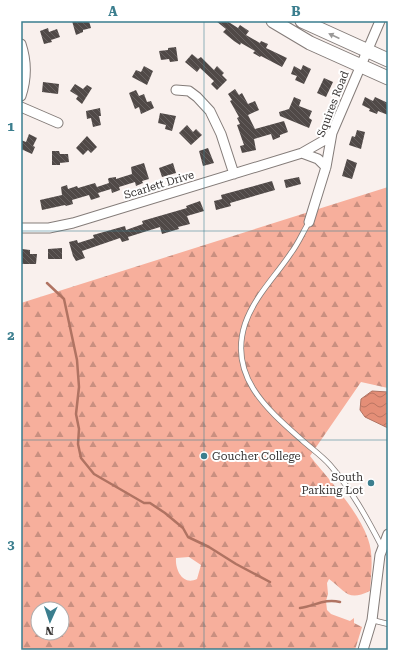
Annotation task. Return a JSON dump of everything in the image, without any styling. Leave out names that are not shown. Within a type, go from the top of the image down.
[{"type":"main road","points":[[273,21],[310,43],[388,78]]},
{"type":"main road","points":[[302,21],[388,60]]},
{"type":"street","name":"Squires Road","points":[[309,222],[326,167],[332,133],[380,21]]},
{"type":"street","points":[[21,44],[26,62],[24,87],[21,96]]},
{"type":"street","points":[[176,90],[189,91],[210,111],[221,134],[234,174]]},
{"type":"street","points":[[21,107],[58,123]]},
{"type":"street","name":"Scarlett Drive","points":[[21,228],[49,228],[73,223],[234,174],[302,153],[323,141],[332,133]]},
{"type":"street","points":[[302,153],[318,159],[326,167]]},
{"type":"street","points":[[364,650],[372,620],[382,547],[388,534]]},
{"type":"lane","points":[[309,222],[292,253],[267,285],[251,311],[243,333],[241,344],[242,362],[248,382],[254,392],[274,415],[328,463],[343,480],[382,547]]},
{"type":"lane","points":[[372,620],[388,624]]},
{"type":"green space","name":"Goucher College","points":[[388,187],[388,388],[361,382],[310,456],[350,506],[363,528],[370,545],[372,565],[370,591],[362,594],[351,595],[347,594],[329,579],[327,583],[327,610],[331,614],[350,621],[354,618],[354,623],[362,627],[355,650],[21,650],[21,303]],"holes":[[[189,557],[201,565],[197,579],[192,581],[184,579],[177,567],[176,558]]]},
{"type":"water","points":[[372,391],[388,392],[388,428],[365,417],[360,410],[361,399]]},
{"type":"building","points":[[72,21],[89,21],[91,28],[83,30],[83,32],[76,35]]},
{"type":"building","points":[[216,21],[227,21],[238,28],[240,25],[249,31],[246,35],[260,43],[261,41],[268,44],[266,48],[287,58],[282,67],[261,56],[260,57],[253,53],[255,51],[241,43],[240,45],[234,41],[223,32],[226,29]]},
{"type":"building","points":[[48,28],[49,32],[57,29],[60,37],[51,40],[52,42],[44,44],[40,31]]},
{"type":"building","points":[[176,47],[178,61],[170,62],[169,59],[161,60],[159,51]]},
{"type":"building","points":[[192,54],[198,59],[201,57],[214,70],[217,66],[224,73],[222,75],[227,80],[217,90],[211,84],[214,81],[200,68],[197,72],[185,62]]},
{"type":"building","points":[[303,65],[311,69],[304,84],[295,80],[297,76],[291,74],[294,66],[301,70]]},
{"type":"building","points":[[144,66],[153,71],[147,85],[132,77],[136,70],[141,72]]},
{"type":"building","points":[[324,78],[333,82],[326,97],[317,93]]},
{"type":"building","points":[[43,82],[59,84],[58,94],[42,92]]},
{"type":"building","points":[[75,84],[83,89],[87,85],[92,88],[82,104],[76,99],[78,96],[70,91]]},
{"type":"building","points":[[235,89],[239,95],[242,93],[248,104],[255,101],[259,110],[248,115],[255,129],[284,121],[288,132],[273,140],[271,134],[254,139],[256,150],[242,153],[240,146],[244,145],[237,125],[240,124],[237,118],[239,117],[230,101],[232,100],[228,94]]},
{"type":"building","points":[[136,90],[139,96],[144,94],[147,102],[151,101],[154,108],[141,114],[139,107],[135,109],[129,93]]},
{"type":"building","points":[[294,97],[301,100],[299,106],[312,111],[309,118],[312,120],[309,128],[280,116],[279,112],[289,109]]},
{"type":"building","points":[[365,97],[373,101],[375,97],[388,103],[388,115],[378,111],[377,114],[369,111],[370,109],[362,105]]},
{"type":"building","points":[[100,108],[101,116],[99,116],[101,125],[93,127],[91,118],[87,119],[86,111]]},
{"type":"building","points":[[160,113],[176,116],[172,131],[165,129],[166,125],[158,123]]},
{"type":"building","points":[[187,125],[193,132],[196,129],[202,135],[191,145],[179,133]]},
{"type":"building","points":[[357,130],[365,132],[361,149],[349,145],[352,136],[355,137]]},
{"type":"building","points":[[29,134],[37,138],[33,146],[35,147],[32,154],[21,149],[21,140],[26,142]]},
{"type":"building","points":[[87,136],[97,147],[91,153],[88,150],[83,155],[76,148]]},
{"type":"building","points":[[208,148],[214,163],[203,166],[199,151]]},
{"type":"building","points":[[52,151],[59,151],[60,154],[68,154],[69,162],[60,163],[60,165],[52,165]]},
{"type":"building","points":[[347,159],[357,163],[352,179],[342,176]]},
{"type":"building","points":[[144,163],[149,179],[142,181],[143,183],[136,186],[135,182],[119,187],[120,190],[112,193],[111,189],[98,193],[100,197],[91,200],[89,195],[72,200],[73,204],[42,210],[40,200],[62,195],[61,187],[67,185],[68,189],[77,186],[78,188],[95,183],[97,187],[109,183],[109,178],[116,177],[116,179],[132,174],[131,167]]},
{"type":"building","points":[[173,163],[176,173],[162,177],[159,168]]},
{"type":"building","points":[[299,177],[301,184],[286,188],[284,180]]},
{"type":"building","points":[[272,181],[275,190],[230,203],[231,206],[216,210],[214,201],[222,199],[221,195]]},
{"type":"building","points":[[200,201],[204,211],[187,216],[190,224],[178,227],[179,229],[162,234],[160,227],[128,237],[129,240],[122,242],[120,238],[82,251],[85,258],[76,261],[73,256],[69,242],[77,240],[78,243],[94,238],[93,235],[125,226],[126,230],[143,224],[142,221],[187,208],[186,206]]},
{"type":"building","points":[[62,248],[62,259],[48,259],[48,249]]},
{"type":"building","points":[[22,249],[30,250],[30,254],[37,254],[36,264],[21,264]]},
{"type":"waterway","points":[[47,283],[64,299],[77,360],[79,387],[76,414],[79,429],[78,444],[81,458],[94,474],[144,503],[150,503],[165,513],[183,528],[188,537],[209,547],[236,564],[270,582]]},
{"type":"waterway","points":[[300,608],[330,601],[340,602]]},
{"type":"place","name":"Goucher College","points":[[204,456]]},
{"type":"place","name":"South Parking Lot","points":[[371,483]]}]
